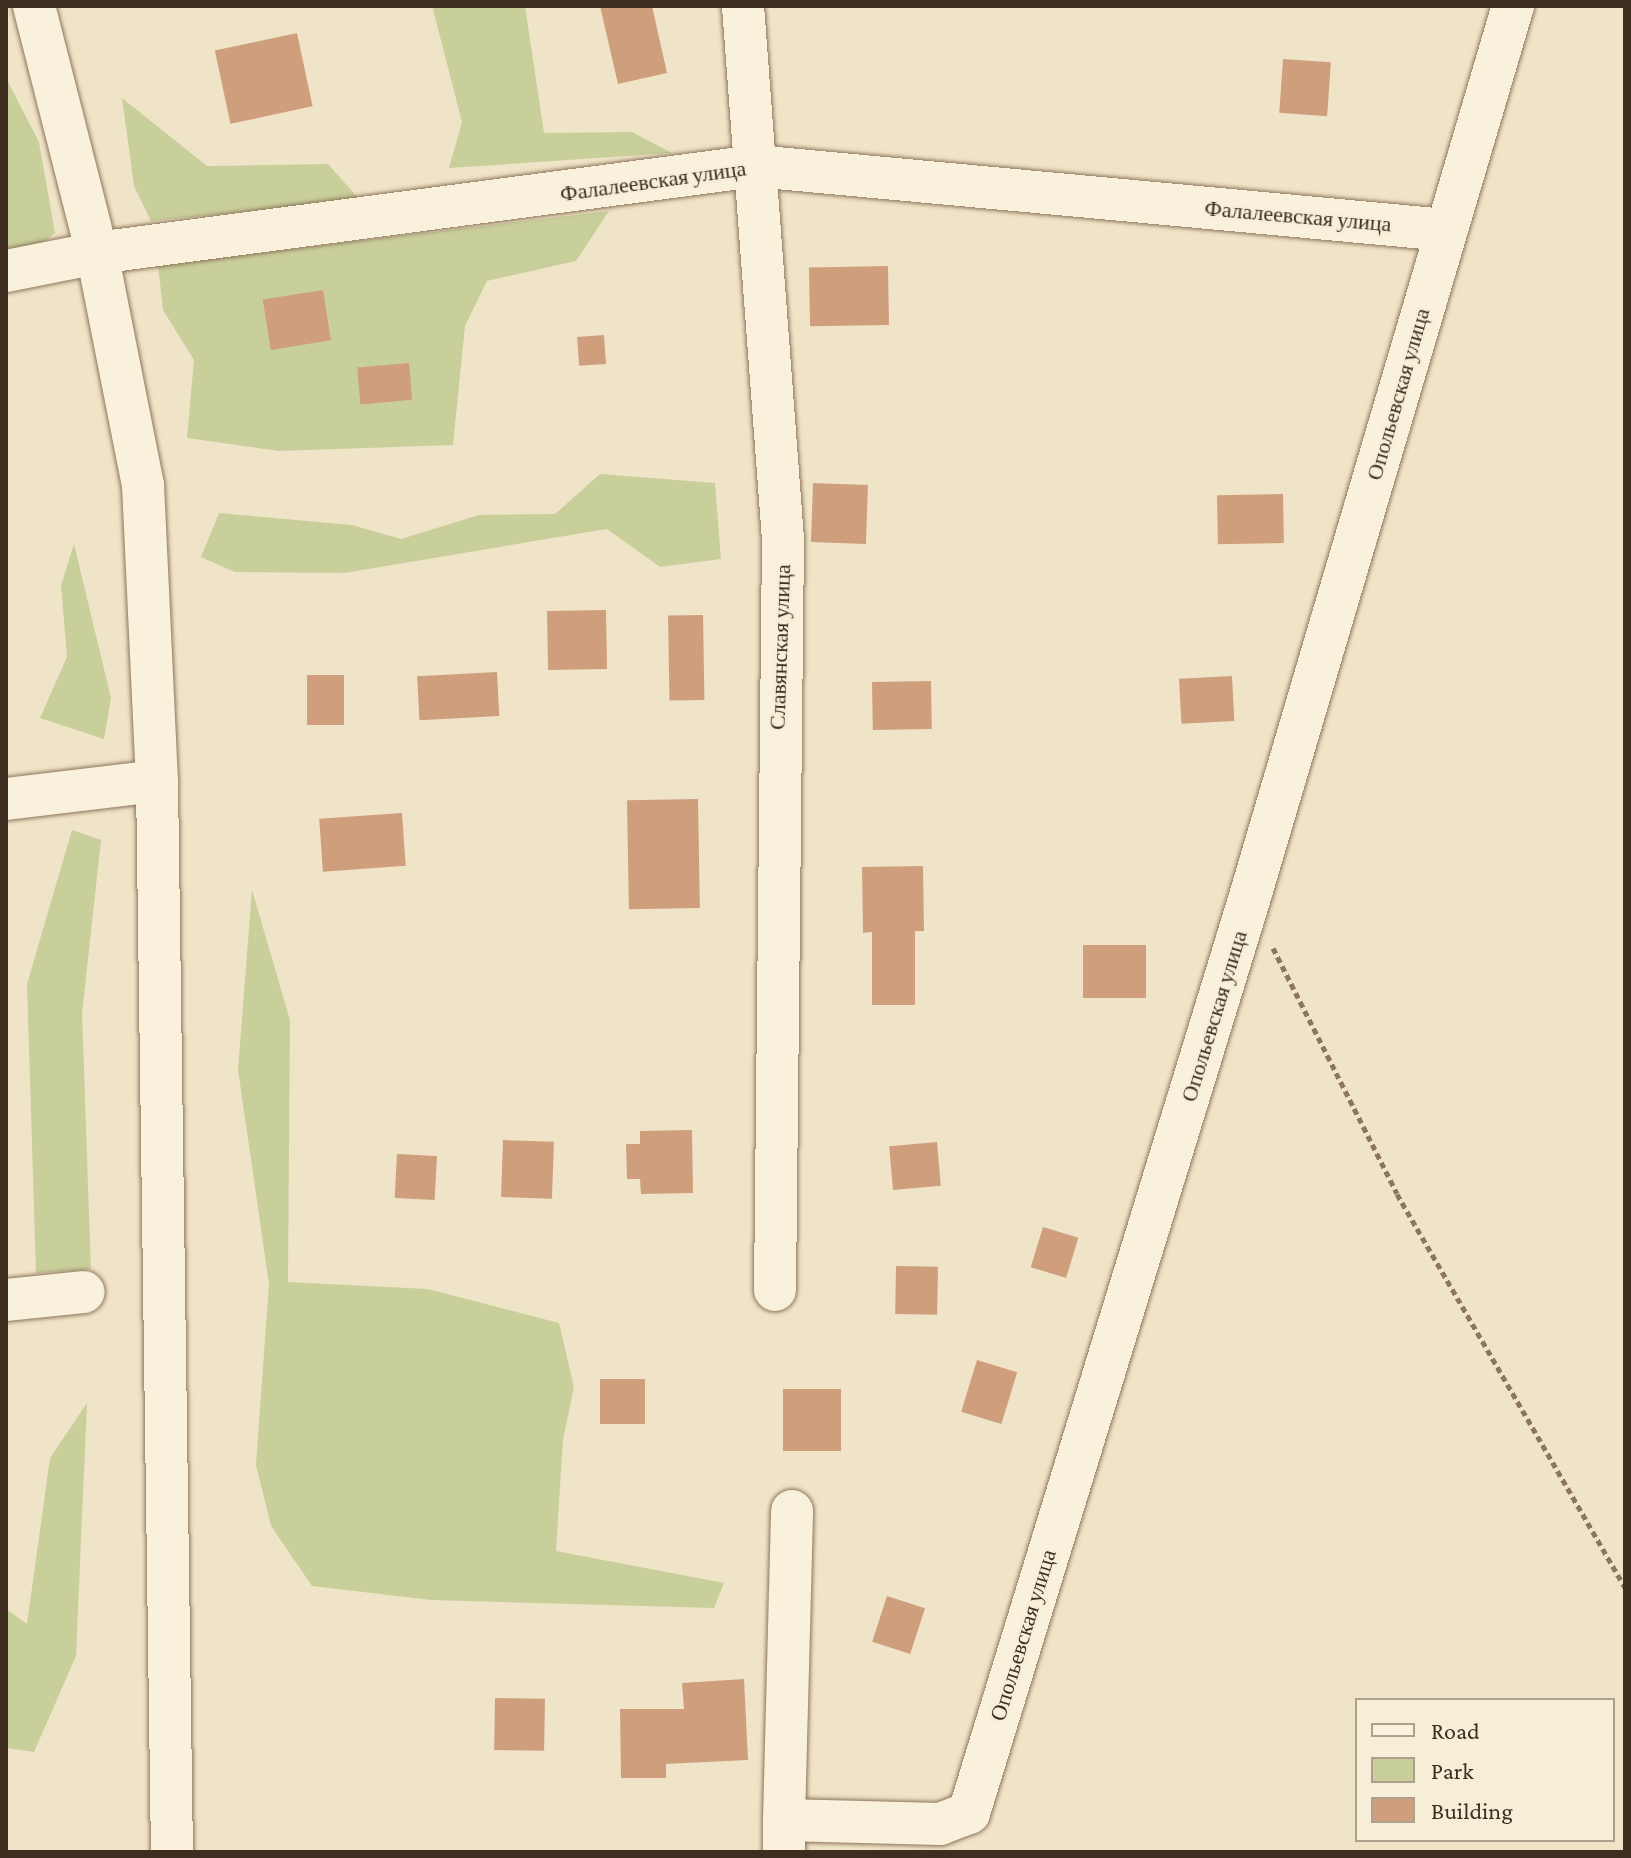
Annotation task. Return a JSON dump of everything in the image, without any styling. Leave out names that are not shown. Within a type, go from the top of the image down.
[{"type":"street","points":[[34,6],[97,253],[143,485],[157,781],[172,1852]]},
{"type":"street","name":"Славянская улица","points":[[743,6],[783,539],[775,1290]]},
{"type":"street","name":"Опольевская улица","points":[[784,1836],[940,1824],[969,1813],[1249,900],[1513,6]]},
{"type":"street","name":"Фалалеевская улица","points":[[6,271],[97,253],[755,166],[1446,230]]},
{"type":"street","points":[[6,799],[157,781]]},
{"type":"street","points":[[6,1300],[84,1292]]},
{"type":"street","points":[[784,1836],[792,1511]]},
{"type":"path","points":[[1249,900],[1397,1194],[1625,1588]]},
{"type":"green space","points":[[432,6],[525,6],[544,133],[632,132],[672,153],[449,168],[462,122]]},
{"type":"green space","points":[[6,78],[39,142],[55,233],[41,244],[6,250]]},
{"type":"green space","points":[[122,98],[207,166],[328,164],[360,200],[151,221],[134,186]]},
{"type":"green space","points":[[609,211],[576,261],[487,281],[465,326],[453,445],[279,451],[187,438],[194,360],[163,310],[158,265]]},
{"type":"green space","points":[[600,474],[715,483],[721,559],[660,567],[607,529],[344,573],[235,572],[201,557],[219,513],[352,525],[401,539],[479,515],[555,514]]},
{"type":"green space","points":[[74,544],[111,698],[104,739],[40,718],[67,657],[61,585]]},
{"type":"green space","points":[[72,830],[101,840],[82,1014],[91,1269],[36,1273],[27,984]]},
{"type":"green space","points":[[252,890],[290,1020],[288,1282],[428,1289],[559,1323],[574,1387],[563,1440],[556,1551],[724,1583],[714,1608],[431,1600],[312,1586],[271,1526],[256,1465],[269,1284],[238,1070]]},
{"type":"green space","points":[[87,1403],[76,1656],[34,1752],[6,1748],[6,1609],[27,1624],[50,1458]]},
{"type":"building","points":[[600,6],[652,6],[667,73],[618,84]]},
{"type":"building","points":[[297,33],[313,106],[230,124],[215,50]]},
{"type":"building","points":[[1283,59],[1331,62],[1327,116],[1279,113]]},
{"type":"building","points":[[888,266],[889,325],[810,326],[809,267]]},
{"type":"building","points":[[323,290],[331,340],[271,350],[263,300]]},
{"type":"building","points":[[604,335],[606,364],[579,366],[577,337]]},
{"type":"building","points":[[409,363],[412,400],[360,404],[357,368]]},
{"type":"building","points":[[813,483],[868,485],[866,544],[811,542]]},
{"type":"building","points":[[1283,494],[1284,543],[1218,544],[1217,495]]},
{"type":"building","points":[[606,610],[607,669],[548,670],[547,611]]},
{"type":"building","points":[[703,615],[704,700],[669,701],[668,616]]},
{"type":"building","points":[[497,672],[499,716],[419,720],[417,676]]},
{"type":"building","points":[[307,675],[344,675],[344,725],[307,725]]},
{"type":"building","points":[[1232,676],[1234,721],[1181,724],[1179,679]]},
{"type":"building","points":[[931,681],[932,729],[873,730],[872,682]]},
{"type":"building","points":[[698,799],[700,908],[629,909],[627,800]]},
{"type":"building","points":[[402,813],[406,866],[323,872],[319,819]]},
{"type":"building","points":[[923,866],[924,931],[915,931],[915,1005],[872,1005],[872,932],[863,933],[862,867]]},
{"type":"building","points":[[1083,945],[1146,945],[1146,998],[1083,998]]},
{"type":"building","points":[[692,1130],[693,1193],[641,1194],[640,1179],[627,1179],[626,1144],[640,1144],[640,1131]]},
{"type":"building","points":[[503,1140],[554,1142],[552,1199],[501,1197]]},
{"type":"building","points":[[937,1142],[941,1186],[893,1190],[889,1146]]},
{"type":"building","points":[[397,1154],[437,1156],[435,1200],[395,1198]]},
{"type":"building","points":[[1043,1227],[1078,1238],[1066,1278],[1031,1267]]},
{"type":"building","points":[[896,1266],[938,1267],[937,1315],[895,1314]]},
{"type":"building","points":[[977,1360],[1017,1372],[1001,1424],[961,1412]]},
{"type":"building","points":[[600,1379],[645,1379],[645,1424],[600,1424]]},
{"type":"building","points":[[783,1389],[841,1389],[841,1451],[783,1451]]},
{"type":"building","points":[[887,1596],[925,1608],[910,1654],[872,1642]]},
{"type":"building","points":[[744,1679],[748,1760],[666,1764],[666,1778],[621,1778],[620,1709],[684,1709],[682,1683]]},
{"type":"building","points":[[495,1698],[545,1699],[544,1751],[494,1750]]}]
